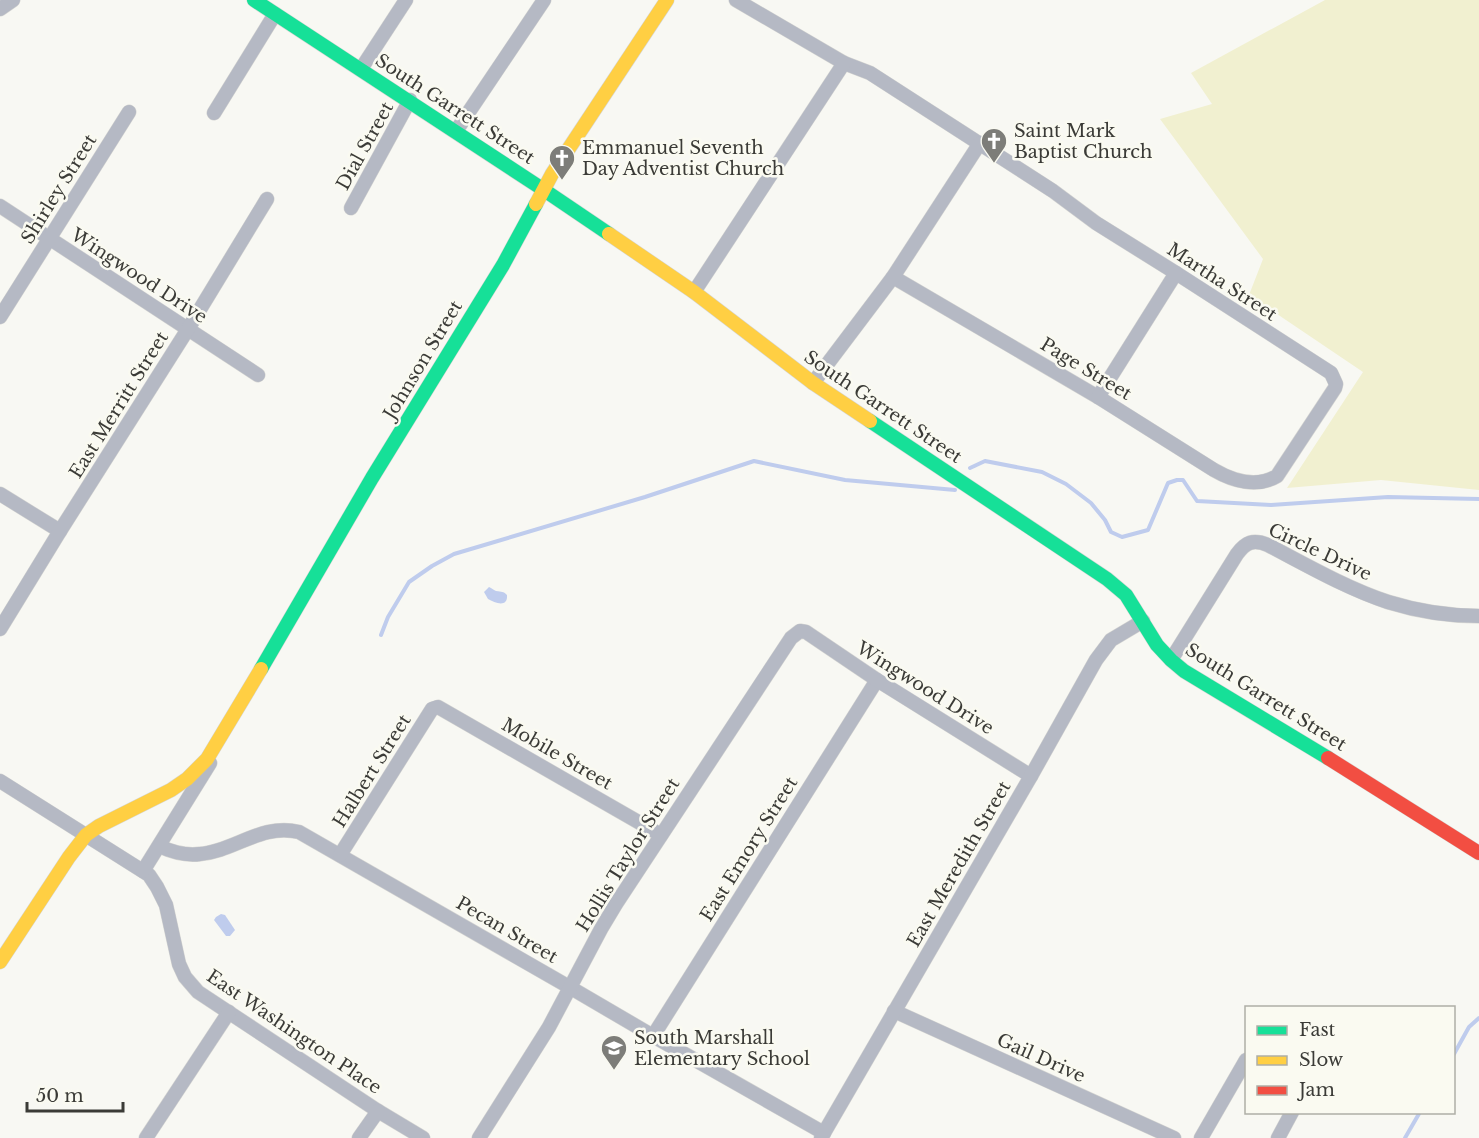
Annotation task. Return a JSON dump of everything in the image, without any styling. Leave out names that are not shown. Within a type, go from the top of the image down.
[{"type":"street","points":[[0,9],[13,0]]},
{"type":"street","name":"South Garrett Street","points":[[254,0],[410,100],[694,292],[813,383],[1117,587],[1133,604],[1156,645],[1184,671],[1479,853]]},
{"type":"street","points":[[361,69],[406,0]]},
{"type":"street","points":[[456,131],[544,0]]},
{"type":"street","name":"Johnson Street","points":[[0,962],[86,835],[180,784],[202,765],[217,744],[358,501],[503,265],[552,174],[667,0]]},
{"type":"street","name":"Martha Street","points":[[736,0],[844,63],[870,73],[1053,191],[1096,223],[1331,374],[1336,384],[1335,388],[1282,471],[1269,481],[1262,483]]},
{"type":"street","points":[[214,113],[275,14]]},
{"type":"street","points":[[694,292],[844,63]]},
{"type":"street","name":"Dial Street","points":[[351,208],[410,100]]},
{"type":"street","name":"Shirley Street","points":[[0,317],[129,112]]},
{"type":"street","points":[[813,383],[893,277],[980,143]]},
{"type":"street","name":"East Merritt Street","points":[[0,629],[267,199]]},
{"type":"street","name":"Wingwood Drive","points":[[0,206],[258,375]]},
{"type":"street","points":[[1098,397],[1176,273]]},
{"type":"street","name":"Page Street","points":[[893,277],[1098,397],[1224,476],[1245,482],[1262,483]]},
{"type":"street","points":[[0,494],[60,531]]},
{"type":"street","name":"Circle Drive","points":[[1172,660],[1236,554],[1246,543],[1251,542],[1268,545],[1327,576],[1386,602],[1428,612],[1479,616]]},
{"type":"street","name":"East Meredith Street","points":[[822,1135],[1103,649],[1120,633],[1143,621]]},
{"type":"street","name":"Wingwood Drive","points":[[800,631],[806,632],[877,680],[1031,776]]},
{"type":"street","name":"Hollis Taylor Street","points":[[479,1138],[549,1027],[601,929],[660,835],[791,638],[800,631]]},
{"type":"street","name":"East Emory Street","points":[[653,1036],[877,680]]},
{"type":"street","name":"Mobile Street","points":[[435,707],[660,835]]},
{"type":"street","name":"Halbert Street","points":[[340,855],[435,707]]},
{"type":"street","name":"Johnson Street","points":[[143,871],[204,773],[217,744]]},
{"type":"street","points":[[0,781],[143,871]]},
{"type":"street","name":"Pecan Street","points":[[159,846],[174,852],[193,855],[216,851],[261,834],[282,830],[299,832],[822,1135]]},
{"type":"street","name":"East Washington Place","points":[[143,871],[158,887],[165,905],[179,964],[185,977],[198,992],[378,1111],[423,1138]]},
{"type":"street","name":"Gail Drive","points":[[894,1011],[1174,1138]]},
{"type":"street","points":[[146,1138],[229,1012]]},
{"type":"street","points":[[1201,1138],[1245,1062]]},
{"type":"street","points":[[359,1138],[378,1111]]},
{"type":"street","points":[[1278,1138],[1291,1114]]},
{"type":"green space","points":[[1325,0],[1479,0],[1479,490],[1381,480],[1287,488],[1363,372],[1249,295],[1263,259],[1160,119],[1212,104],[1191,73]]},
{"type":"water","points":[[489,587],[506,594],[505,602],[497,603],[488,599],[484,592]]},
{"type":"water","points":[[221,914],[225,915],[235,930],[230,936],[226,936],[214,920]]},
{"type":"waterway","points":[[381,635],[388,617],[409,582],[454,554],[645,497],[754,461],[845,480],[955,490]]},
{"type":"waterway","points":[[970,468],[985,461],[1042,472],[1066,484],[1091,503],[1105,520],[1111,532],[1122,537],[1148,530],[1168,483],[1177,480],[1183,480],[1197,501],[1271,505],[1388,497],[1479,499]]},
{"type":"waterway","points":[[1455,1052],[1469,1027],[1479,1018]]},
{"type":"waterway","points":[[1405,1138],[1419,1114]]},
{"type":"traffic: fast","points":[[254,0],[609,234]]},
{"type":"traffic: fast","points":[[261,669],[372,478],[503,265],[536,204]]},
{"type":"traffic: fast","points":[[870,421],[1107,579],[1126,595],[1157,645],[1184,671],[1328,758]]},
{"type":"traffic: slow","points":[[536,204],[552,174],[667,0]]},
{"type":"traffic: slow","points":[[609,234],[694,292],[813,383],[870,421]]},
{"type":"traffic: slow","points":[[0,962],[86,835],[99,826],[171,790],[187,779],[207,759],[261,669]]},
{"type":"traffic: jam","points":[[1328,758],[1479,853]]},
{"type":"place","name":"Saint Mark Baptist Church","points":[[994,164]]},
{"type":"place","name":"Emmanuel Seventh Day Adventist Church","points":[[562,181]]},
{"type":"place","name":"South Marshall Elementary School","points":[[614,1071]]}]
